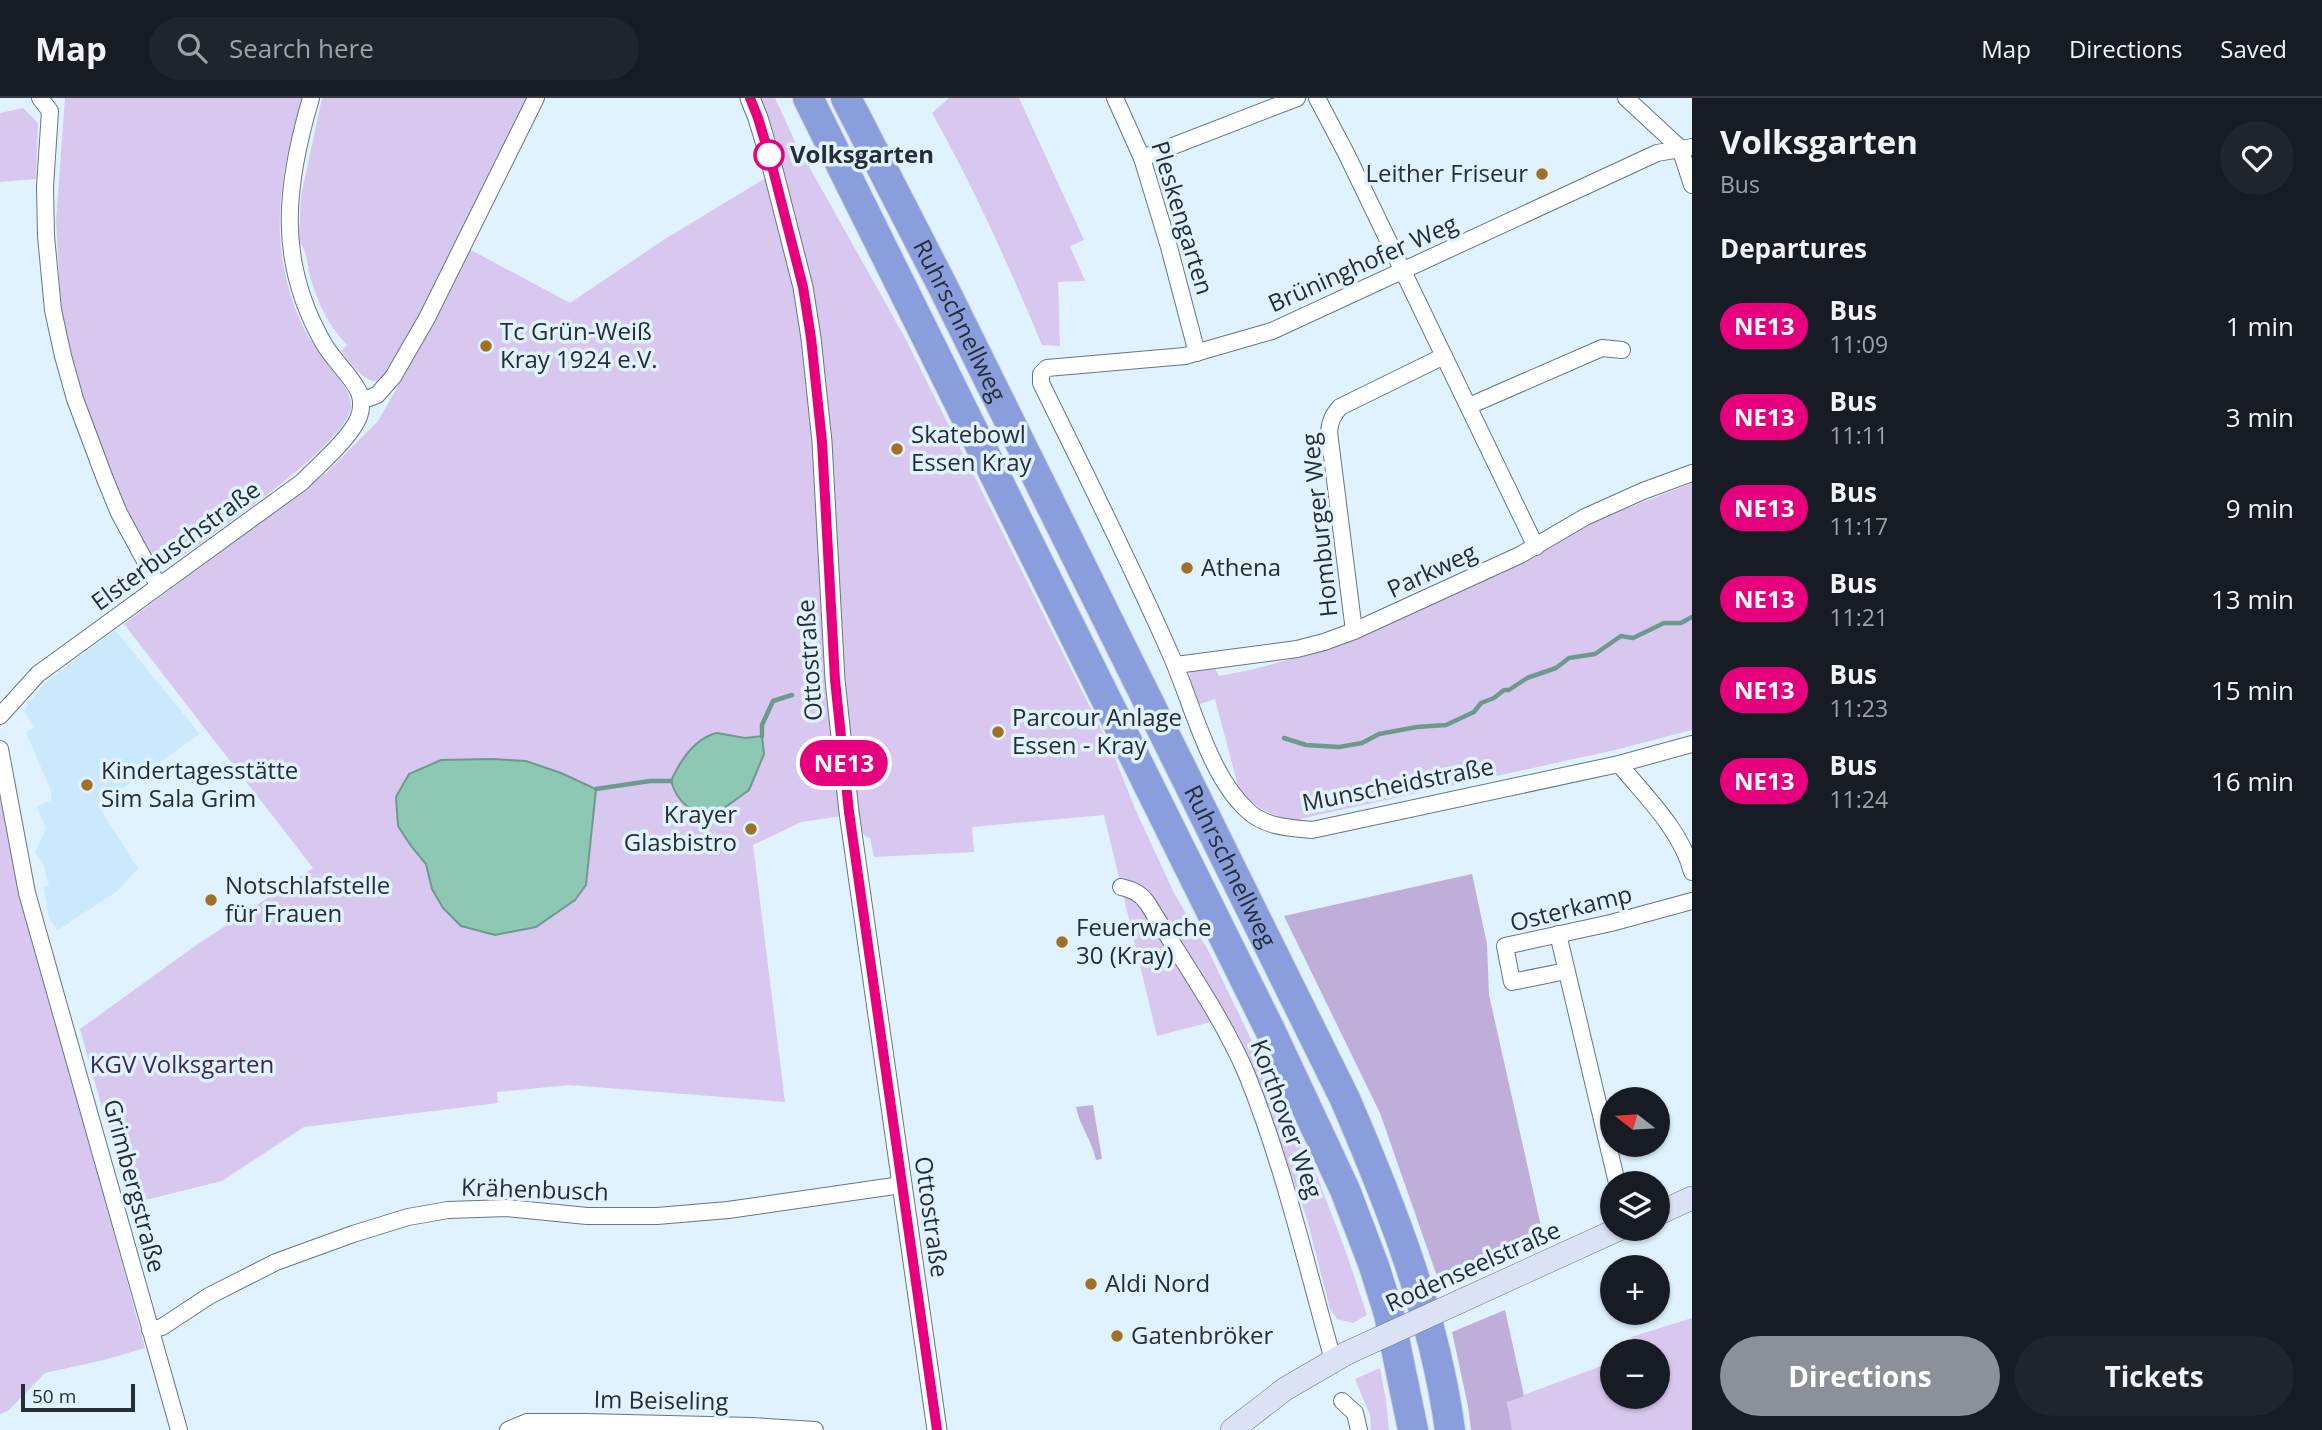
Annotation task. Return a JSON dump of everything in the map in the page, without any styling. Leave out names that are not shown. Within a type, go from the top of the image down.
[{"type":"highway","name":"Ruhrschnellweg","points":[[808,98],[1271,1032],[1345,1189],[1389,1314],[1413,1430]]},
{"type":"highway","name":"Ruhrschnellweg","points":[[846,98],[949,299],[1345,1099],[1408,1252],[1426,1313],[1450,1430]]},
{"type":"main road","points":[[1670,1208],[1692,1199]]},
{"type":"main road","name":"Rodenseelstraße","points":[[1340,1356],[1600,1238]]},
{"type":"main road","points":[[1232,1430],[1284,1389],[1340,1356]]},
{"type":"street","points":[[40,98],[50,111],[46,236],[53,310],[63,356],[75,399],[119,513],[158,585]]},
{"type":"street","points":[[311,98],[299,143],[289,203],[290,244],[300,290],[310,318],[325,345],[356,385],[361,401],[377,395],[393,377],[427,318],[536,98]]},
{"type":"street","name":"Ottostraße","points":[[750,98],[770,158],[803,287],[811,338],[822,442],[829,586],[849,812],[937,1430]]},
{"type":"street","name":"Pleskengarten","points":[[1115,98],[1142,159],[1197,353]]},
{"type":"street","points":[[1142,159],[1297,98]]},
{"type":"street","points":[[1317,98],[1536,547]]},
{"type":"street","points":[[1626,98],[1686,148],[1692,185]]},
{"type":"street","name":"Brüninghofer Weg","points":[[1041,374],[1046,368],[1197,353],[1272,331],[1657,153],[1686,148]]},
{"type":"street","points":[[1469,405],[1602,348],[1622,350]]},
{"type":"street","name":"Homburger Weg","points":[[1354,631],[1330,445],[1330,423],[1340,407],[1444,356]]},
{"type":"street","name":"Munscheidstraße","points":[[1041,374],[1041,383],[1131,565],[1176,665],[1218,774],[1247,811],[1264,821],[1286,828],[1312,830],[1619,764],[1692,744]]},
{"type":"street","name":"Elsterbuschstraße","points":[[0,716],[38,674],[302,482],[358,421],[361,401]]},
{"type":"street","name":"Parkweg","points":[[1176,665],[1297,649],[1354,631],[1536,547],[1585,517],[1692,473]]},
{"type":"street","name":"Grimbergstraße","points":[[0,749],[27,893],[179,1430]]},
{"type":"street","points":[[1619,764],[1673,830],[1689,859],[1692,872]]},
{"type":"street","name":"Korthover Weg","points":[[1121,887],[1133,890],[1149,904],[1246,1073],[1280,1168],[1340,1356]]},
{"type":"street","name":"Osterkamp","points":[[1566,971],[1512,982],[1505,946],[1692,901]]},
{"type":"street","points":[[1558,934],[1614,1171]]},
{"type":"street","name":"Krähenbusch","points":[[150,1330],[162,1327],[209,1296],[276,1262],[408,1217],[448,1210],[507,1208],[587,1216],[657,1216],[728,1210],[901,1185]]},
{"type":"street","points":[[1342,1401],[1355,1413],[1359,1430]]},
{"type":"street","name":"Im Beiseling","points":[[508,1430],[539,1422],[751,1426],[815,1430]]},
{"type":"shaded area","name":"Kindertagesstätte Sim Sala Grim","points":[[115,630],[200,734],[98,805],[138,869],[116,892],[58,930],[49,919],[44,887],[49,886],[43,863],[35,852],[46,829],[37,807],[51,800],[51,791],[26,732],[35,727],[24,711],[46,682]]},
{"type":"shaded area","points":[[717,733],[745,738],[762,736],[764,754],[749,790],[713,816],[686,806],[671,781],[689,751],[702,740]]},
{"type":"shaded area","points":[[441,760],[526,761],[596,789],[586,885],[575,900],[536,927],[495,935],[461,926],[443,908],[432,889],[426,864],[398,826],[396,797],[409,774]]},
{"type":"shaded area","points":[[1472,874],[1487,944],[1489,995],[1543,1235],[1439,1282],[1380,1113],[1284,916]]},
{"type":"shaded area","points":[[1093,1105],[1102,1159],[1096,1160],[1076,1107]]},
{"type":"shaded area","points":[[1505,1310],[1524,1396],[1507,1402],[1512,1430],[1471,1430],[1452,1332]]},
{"type":"green space","points":[[65,98],[302,98],[282,187],[280,215],[285,272],[305,331],[340,379],[351,407],[333,437],[315,455],[253,505],[194,548],[172,560],[160,560],[144,548],[90,426],[70,354],[61,310],[56,221]]},
{"type":"green space","points":[[322,98],[531,98],[422,318],[381,381],[363,376],[341,351],[347,345],[324,312],[309,273],[305,252],[299,242],[301,196]]},
{"type":"green space","name":"Volksgarten","points":[[758,98],[775,98],[797,146],[795,148],[798,147],[904,336],[1113,753],[1174,893],[1208,950],[1317,1176],[1367,1315],[1353,1323],[1337,1319],[1330,1309],[1307,1219],[1239,1036],[1226,1018],[1157,1036],[1104,815],[972,827],[974,852],[874,857],[870,838],[866,837],[848,815],[801,822],[753,845],[785,1102],[569,1085],[497,1092],[498,1103],[304,1127],[222,1181],[129,1204],[80,1029],[195,946],[313,868],[124,624],[327,472],[378,421],[469,249],[570,303],[665,239],[764,179],[782,153]]},
{"type":"green space","points":[[949,98],[1019,98],[1084,240],[1070,246],[1085,281],[1058,282],[1060,346],[1042,345],[990,227],[932,113]]},
{"type":"green space","points":[[23,108],[38,123],[36,179],[0,182],[0,113]]},
{"type":"green space","points":[[1692,483],[1692,730],[1615,750],[1290,821],[1263,810],[1240,794],[1215,699],[1197,705],[1189,683],[1192,670],[1213,665],[1219,676],[1330,648],[1589,523]]},
{"type":"green space","points":[[0,798],[13,861],[145,1348],[45,1373],[8,1411],[0,1414]]},
{"type":"green space","points":[[1692,1318],[1692,1430],[1510,1430],[1507,1401],[1600,1366],[1600,1409],[1670,1409],[1670,1339],[1631,1337]]},
{"type":"green space","points":[[1380,1368],[1389,1430],[1371,1430],[1370,1415],[1355,1379]]},
{"type":"waterway","points":[[1284,738],[1306,745],[1339,747],[1362,743],[1379,734],[1446,725],[1474,712],[1481,703],[1504,690],[1556,668],[1569,658],[1595,654],[1621,636],[1633,638],[1664,623],[1681,623],[1692,617]]},
{"type":"waterway","points":[[762,736],[762,725],[773,701],[792,695]]},
{"type":"waterway","points":[[596,789],[650,781],[671,781]]},
{"type":"bus line","name":"NE13","points":[[750,98],[770,158],[803,287],[811,338],[822,442],[835,680],[849,812],[937,1430]]},
{"type":"place","name":"Volksgarten","points":[[769,155]]},
{"type":"place","name":"Leither Friseur","points":[[1542,174]]},
{"type":"place","name":"Tc Grün-Weiß Kray 1924 e.V.","points":[[486,346]]},
{"type":"place","name":"Skatebowl Essen Kray","points":[[897,449]]},
{"type":"place","name":"Athena","points":[[1187,568]]},
{"type":"place","name":"Parcour Anlage Essen - Kray","points":[[998,732]]},
{"type":"place","name":"Kindertagesstätte Sim Sala Grim","points":[[87,785]]},
{"type":"place","name":"Krayer Glasbistro","points":[[751,829]]},
{"type":"place","name":"Notschlafstelle für Frauen","points":[[211,900]]},
{"type":"place","name":"Feuerwache 30 (Kray)","points":[[1062,942]]},
{"type":"place","name":"Aldi Nord","points":[[1091,1284]]},
{"type":"place","name":"Gatenbröker","points":[[1117,1336]]},
{"type":"park label","name":"KGV Volksgarten","points":[[182,1065]]}]
